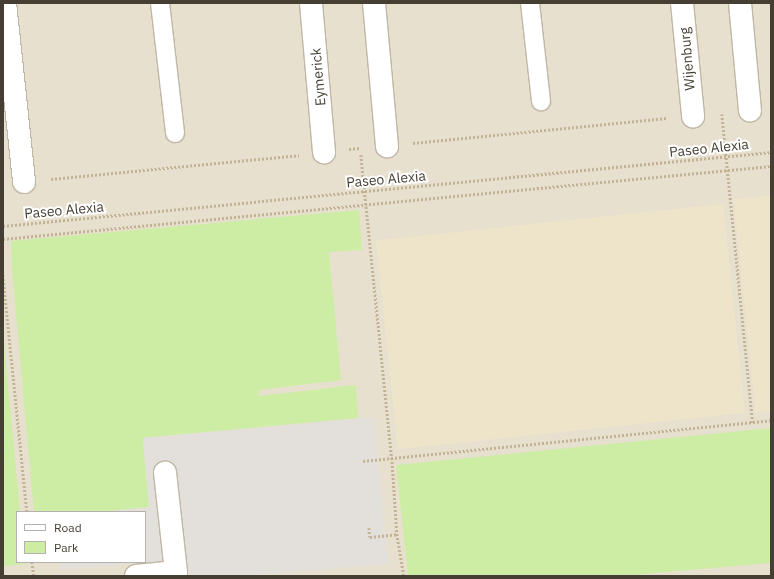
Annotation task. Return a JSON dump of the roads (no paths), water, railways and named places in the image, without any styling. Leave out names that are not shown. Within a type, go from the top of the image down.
[{"type":"street","points":[[5,3],[24,182]]},
{"type":"street","name":"Eymerick","points":[[311,3],[324,152]]},
{"type":"street","points":[[374,3],[387,146]]},
{"type":"street","name":"Wijenburg","points":[[682,3],[693,116]]},
{"type":"street","points":[[740,3],[750,111]]},
{"type":"street","points":[[136,576],[176,572],[165,473]]},
{"type":"lane","points":[[160,3],[175,133]]},
{"type":"lane","points":[[530,3],[541,101]]}]
